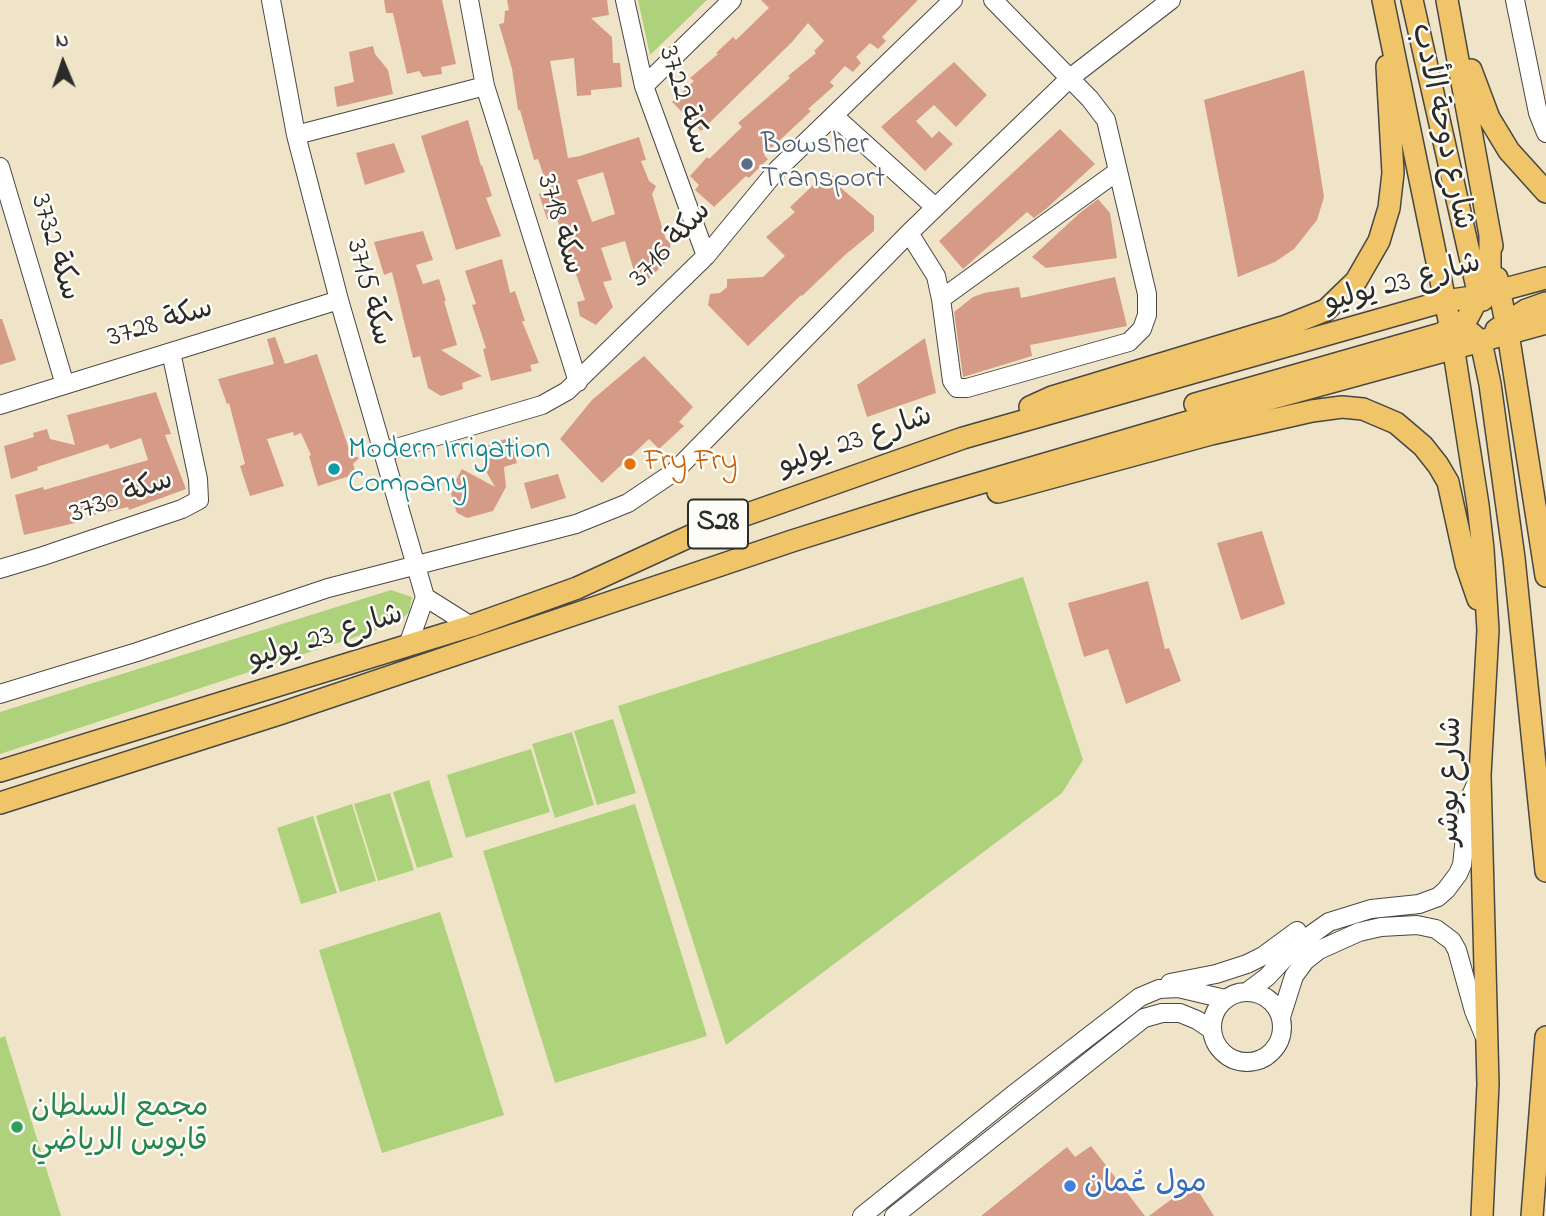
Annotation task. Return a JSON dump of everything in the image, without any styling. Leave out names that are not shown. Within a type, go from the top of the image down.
[{"type":"main road","points":[[1412,0],[1489,293]]},
{"type":"main road","points":[[963,438],[1052,397],[1286,326],[1326,310],[1356,281],[1379,241],[1389,208],[1393,173],[1388,120],[1384,4]]},
{"type":"main road","name":"شارع دوحة الأدب","points":[[1384,4],[1452,325]]},
{"type":"main road","points":[[1450,10],[1489,118],[1509,151],[1546,192]]},
{"type":"main road","name":"شارع دوحة الأدب","points":[[1450,10],[1490,235],[1489,293],[1507,327]]},
{"type":"main road","name":"شارع 23 يوليو","points":[[0,803],[279,714],[792,541],[1215,414],[1452,325],[1489,293],[1546,278]]},
{"type":"main road","points":[[1546,303],[1507,327],[1546,574]]},
{"type":"main road","name":"شارع 23 يوليو","points":[[0,771],[471,626],[577,588],[708,528],[963,438],[1391,317],[1452,325],[1482,342],[1507,327],[1541,325]]},
{"type":"main road","name":"شارع بوشر","points":[[1452,325],[1478,505],[1488,629],[1480,775],[1488,1041],[1482,1216]]},
{"type":"main road","points":[[1462,398],[1466,373],[1482,342]]},
{"type":"main road","points":[[1482,342],[1514,558],[1546,871]]},
{"type":"main road","points":[[792,541],[963,502],[1211,434],[1312,411],[1342,407],[1363,409],[1396,423],[1423,446],[1443,473],[1448,482],[1466,564],[1488,629]]},
{"type":"main road","points":[[1531,1216],[1546,1037]]},
{"type":"street","name":"سكة 3715","points":[[271,0],[296,135],[339,300],[425,597]]},
{"type":"street","name":"سكة 3718","points":[[468,0],[485,86],[578,382]]},
{"type":"street","name":"سكة 3722","points":[[625,0],[644,86],[706,256]]},
{"type":"street","points":[[644,86],[732,0]]},
{"type":"street","name":"سكة 3716","points":[[383,452],[542,405],[554,400],[578,382],[706,256],[777,170],[953,0]]},
{"type":"street","points":[[909,233],[936,276],[951,381],[957,388],[967,388],[1129,342],[1142,329],[1147,315],[1147,294],[1106,120],[1070,78],[993,0]]},
{"type":"street","points":[[0,694],[137,652],[328,588],[576,524],[615,509],[650,489],[674,472],[821,326],[909,233],[1070,78],[1171,0]]},
{"type":"street","points":[[1515,0],[1538,113],[1546,133]]},
{"type":"street","points":[[296,135],[485,86]]},
{"type":"street","points":[[834,116],[935,208]]},
{"type":"street","name":"سكة 3732","points":[[0,167],[65,385]]},
{"type":"street","points":[[941,299],[1118,171]]},
{"type":"street","name":"سكة 3728","points":[[0,405],[339,300]]},
{"type":"street","name":"سكة 3730","points":[[0,569],[182,509],[199,500],[198,478],[170,352]]},
{"type":"street","points":[[408,645],[425,597],[471,626]]},
{"type":"street","points":[[1247,992],[1267,977],[1307,935],[1329,922],[1383,906],[1419,904],[1446,890],[1462,864],[1469,800],[1480,775]]},
{"type":"street","points":[[862,1216],[1140,997],[1178,980],[1239,967],[1263,956],[1313,923],[1339,914],[1353,913]]},
{"type":"street","points":[[1281,1017],[1294,976],[1305,961],[1319,950],[1348,935],[1370,929],[1427,926],[1445,934],[1457,950],[1475,1011],[1488,1041]]},
{"type":"street","points":[[1159,989],[1178,988],[1225,999]]},
{"type":"street","points":[[1247,992],[1265,996],[1278,1009],[1282,1032],[1276,1047],[1264,1058],[1249,1062],[1236,1060],[1223,1053],[1214,1040],[1212,1030],[1214,1013],[1225,999],[1247,992]]},
{"type":"street","points":[[894,1216],[1136,1023],[1153,1015],[1180,1013],[1212,1030]]},
{"type":"green space","points":[[638,0],[707,0],[650,55]]},
{"type":"green space","points":[[1023,577],[1083,760],[1062,793],[726,1045],[618,706]]},
{"type":"green space","points":[[391,590],[412,597],[409,612],[398,623],[0,754],[0,712]]},
{"type":"green space","points":[[613,719],[636,793],[597,805],[574,731]]},
{"type":"green space","points":[[572,732],[594,805],[555,818],[532,744]]},
{"type":"green space","points":[[531,749],[550,812],[466,838],[447,775]]},
{"type":"green space","points":[[429,780],[453,857],[417,868],[393,792]]},
{"type":"green space","points":[[390,793],[414,870],[378,881],[354,804]]},
{"type":"green space","points":[[352,804],[376,881],[340,892],[316,816]]},
{"type":"green space","points":[[635,804],[707,1036],[555,1083],[483,851]]},
{"type":"green space","points":[[313,816],[337,893],[301,904],[277,828]]},
{"type":"green space","points":[[440,912],[504,1115],[382,1153],[319,950]]},
{"type":"green space","name":"مجمع السلطان قابوس الرياضي","points":[[5,1036],[61,1216],[0,1216],[0,1038]]},
{"type":"building","points":[[384,0],[442,0],[456,64],[441,67],[442,74],[423,77],[419,71],[407,74],[393,13],[386,13]]},
{"type":"building","points":[[507,0],[607,0],[609,15],[591,18],[612,37],[613,63],[620,63],[622,87],[591,90],[591,95],[577,96],[574,58],[550,61],[568,158],[639,137],[646,160],[641,161],[649,181],[656,186],[652,194],[666,240],[671,238],[669,259],[639,288],[625,241],[601,248],[612,280],[603,282],[613,307],[596,325],[580,316],[577,302],[585,300],[556,216],[547,219],[539,194],[549,191],[538,159],[534,160],[518,110],[512,69],[499,24],[504,23],[505,11],[509,10]],"holes":[[[603,172],[615,214],[592,222],[577,180]]]},
{"type":"building","points":[[761,0],[918,0],[882,37],[886,41],[878,49],[870,43],[856,57],[861,63],[853,72],[845,66],[830,82],[834,86],[764,155],[768,159],[714,207],[695,190],[699,185],[690,176],[707,157],[709,159],[742,127],[738,123],[790,78],[788,76],[816,53],[814,51],[824,41],[808,23],[701,131],[672,102],[694,81],[690,78],[733,37],[736,40],[769,8]]},
{"type":"building","points":[[373,46],[375,54],[388,70],[393,94],[337,107],[334,87],[354,82],[349,52]]},
{"type":"building","points":[[954,62],[987,95],[956,127],[934,105],[916,121],[932,138],[939,131],[953,144],[925,171],[881,127]]},
{"type":"building","points":[[1304,70],[1324,197],[1317,220],[1294,249],[1275,262],[1238,277],[1204,100]]},
{"type":"building","points":[[468,120],[492,196],[486,198],[501,236],[456,250],[421,136]]},
{"type":"building","points":[[1060,129],[1095,164],[1034,218],[1027,212],[963,269],[939,241]]},
{"type":"building","points":[[394,143],[405,172],[365,185],[356,153]]},
{"type":"building","points":[[828,171],[843,185],[841,188],[874,216],[874,231],[748,346],[708,305],[710,294],[720,293],[727,287],[727,279],[763,277],[785,256],[766,237],[795,212],[790,207]]},
{"type":"building","points":[[1098,199],[1110,213],[1117,258],[1046,268],[1032,257],[1081,212]]},
{"type":"building","points":[[423,231],[433,260],[416,265],[423,284],[439,279],[457,345],[441,350],[482,376],[462,383],[463,389],[441,396],[428,388],[420,356],[413,358],[392,272],[384,275],[374,242]]},
{"type":"building","points":[[502,259],[510,293],[515,291],[525,321],[522,321],[539,363],[530,365],[532,371],[491,381],[483,349],[486,348],[472,305],[476,304],[465,271]]},
{"type":"building","points":[[1115,277],[1127,326],[1030,345],[1032,356],[963,377],[954,312],[973,297],[1019,287],[1021,298]]},
{"type":"building","points":[[0,319],[16,360],[0,365]]},
{"type":"building","points":[[275,337],[285,364],[317,354],[351,455],[359,458],[353,464],[356,474],[318,486],[309,456],[311,455],[301,433],[294,436],[293,432],[267,439],[284,486],[250,496],[240,466],[245,464],[229,403],[227,404],[218,379],[274,364],[267,339]]},
{"type":"building","points":[[925,338],[936,393],[867,417],[857,385]]},
{"type":"building","points":[[644,356],[693,407],[679,422],[684,426],[659,449],[649,439],[602,483],[560,439],[592,400]]},
{"type":"building","points":[[156,392],[171,434],[165,435],[186,489],[129,510],[128,507],[93,515],[91,507],[75,523],[24,535],[15,495],[43,487],[44,490],[148,460],[141,438],[110,449],[108,444],[37,467],[38,470],[11,479],[4,446],[34,437],[33,433],[47,429],[50,439],[75,445],[67,415]]},
{"type":"building","points":[[512,437],[519,456],[515,457],[517,463],[504,467],[506,487],[493,511],[467,518],[457,513],[451,494],[462,469],[495,487],[482,464],[488,462],[484,446]]},
{"type":"building","points":[[558,474],[566,498],[531,509],[524,483]]},
{"type":"building","points":[[1262,531],[1285,604],[1241,620],[1217,543]]},
{"type":"building","points":[[1148,581],[1165,649],[1169,648],[1181,681],[1126,704],[1108,649],[1084,657],[1068,603]]},
{"type":"building","name":"مول عُمان","points":[[1091,1146],[1145,1216],[981,1216],[1067,1147],[1075,1157]]},
{"type":"building","name":"مول عُمان","points":[[1193,1183],[1214,1216],[1149,1216]]},
{"type":"place","name":"Bowsher Transport","points":[[747,164]]},
{"type":"place","name":"Fry Fry","points":[[630,464]]},
{"type":"place","name":"Modern Irrigation Company","points":[[334,469]]},
{"type":"place","name":"مجمع السلطان قابوس الرياضي","points":[[17,1127]]},
{"type":"place","name":"مول عُمان","points":[[1070,1186]]}]
